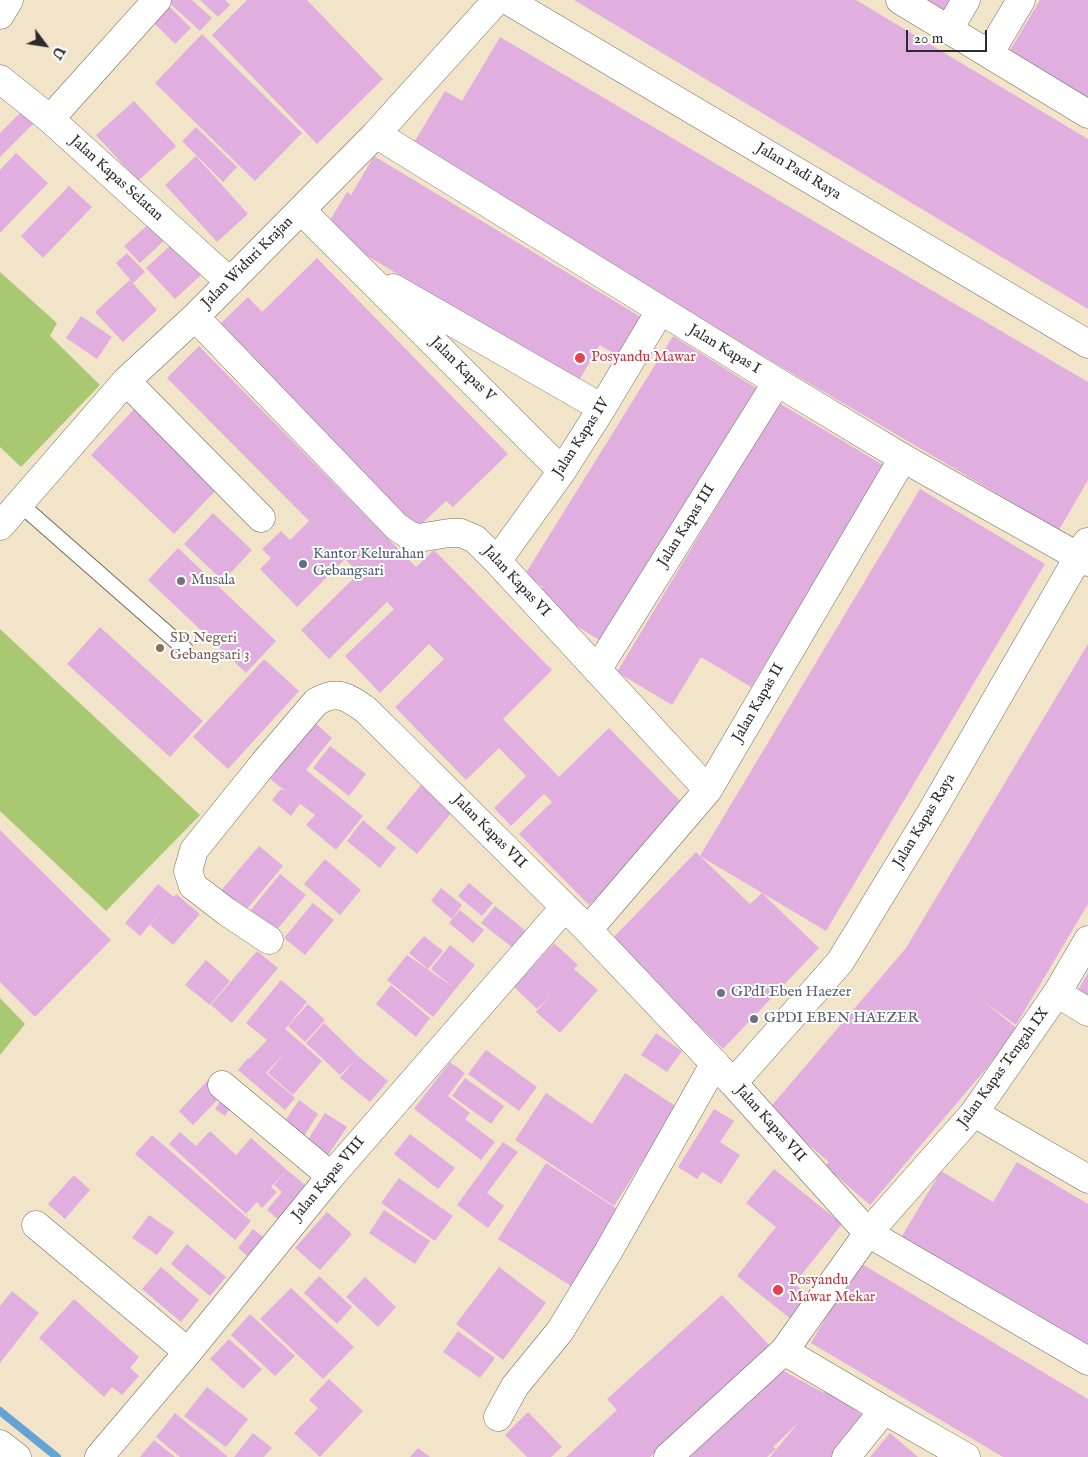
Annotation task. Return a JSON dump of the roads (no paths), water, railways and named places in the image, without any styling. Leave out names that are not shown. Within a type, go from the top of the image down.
[{"type":"street","points":[[0,15],[9,0]]},
{"type":"street","points":[[50,119],[157,0]]},
{"type":"street","name":"Jalan Widuri Krajan","points":[[0,526],[126,381],[230,282],[376,134],[497,0]]},
{"type":"street","name":"Jalan Padi Raya","points":[[507,0],[1088,344]]},
{"type":"street","points":[[900,0],[1088,114]]},
{"type":"street","points":[[949,29],[966,0]]},
{"type":"street","points":[[989,54],[1021,0]]},
{"type":"street","name":"Jalan Kapas Selatan","points":[[0,78],[50,119],[230,282]]},
{"type":"street","name":"Jalan Kapas I","points":[[376,134],[660,311],[904,458],[1085,553]]},
{"type":"street","name":"Jalan Kapas V","points":[[301,210],[562,471]]},
{"type":"street","name":"Jalan Kapas V","points":[[361,269],[602,408]]},
{"type":"street","name":"Jalan Kapas IV","points":[[497,561],[562,471],[660,311]]},
{"type":"street","name":"Jalan Kapas VI","points":[[194,317],[397,527],[409,535],[418,538],[461,533],[475,539],[708,790]]},
{"type":"street","points":[[126,381],[261,518]]},
{"type":"street","name":"Jalan Kapas III","points":[[597,670],[777,382]]},
{"type":"street","name":"Jalan Kapas II","points":[[588,930],[708,790],[904,458]]},
{"type":"street","name":"Jalan Kapas Raya","points":[[733,1083],[840,962],[1085,553]]},
{"type":"street","name":"Jalan Kapas VII","points":[[269,940],[227,912],[193,886],[188,871],[194,850],[316,702],[326,696],[350,698],[366,710],[588,930],[715,1063],[868,1233],[1088,1361]]},
{"type":"street","name":"Jalan Kapas VIII","points":[[99,1457],[188,1352],[331,1176],[565,907]]},
{"type":"street","name":"Jalan Kapas Tengah IX","points":[[668,1457],[784,1351],[868,1233],[974,1113],[1057,994],[1088,940]]},
{"type":"street","points":[[1057,994],[1088,1012]]},
{"type":"street","points":[[498,1417],[515,1386],[560,1331],[608,1252],[715,1063]]},
{"type":"street","points":[[222,1085],[331,1176]]},
{"type":"street","points":[[974,1113],[1088,1179]]},
{"type":"street","points":[[36,1225],[188,1352]]},
{"type":"street","points":[[784,1351],[966,1457]]},
{"type":"street","points":[[846,1457],[884,1410]]},
{"type":"street","points":[[0,1444],[17,1457]]},
{"type":"lane","points":[[20,504],[185,649]]},
{"type":"waterway","points":[[0,1411],[57,1457]]},
{"type":"place","name":"Posyandu Mawar","points":[[580,358]]},
{"type":"place","name":"Kantor Kelurahan Gebangsari","points":[[303,564]]},
{"type":"place","name":"Musala","points":[[181,581]]},
{"type":"place","name":"SD Negeri Gebangsari 3","points":[[160,648]]},
{"type":"place","name":"GPdI Eben Haezer","points":[[721,993]]},
{"type":"place","name":"GPDI EBEN HAEZER","points":[[754,1019]]},
{"type":"place","name":"Posyandu Mawar Mekar","points":[[778,1290]]}]
